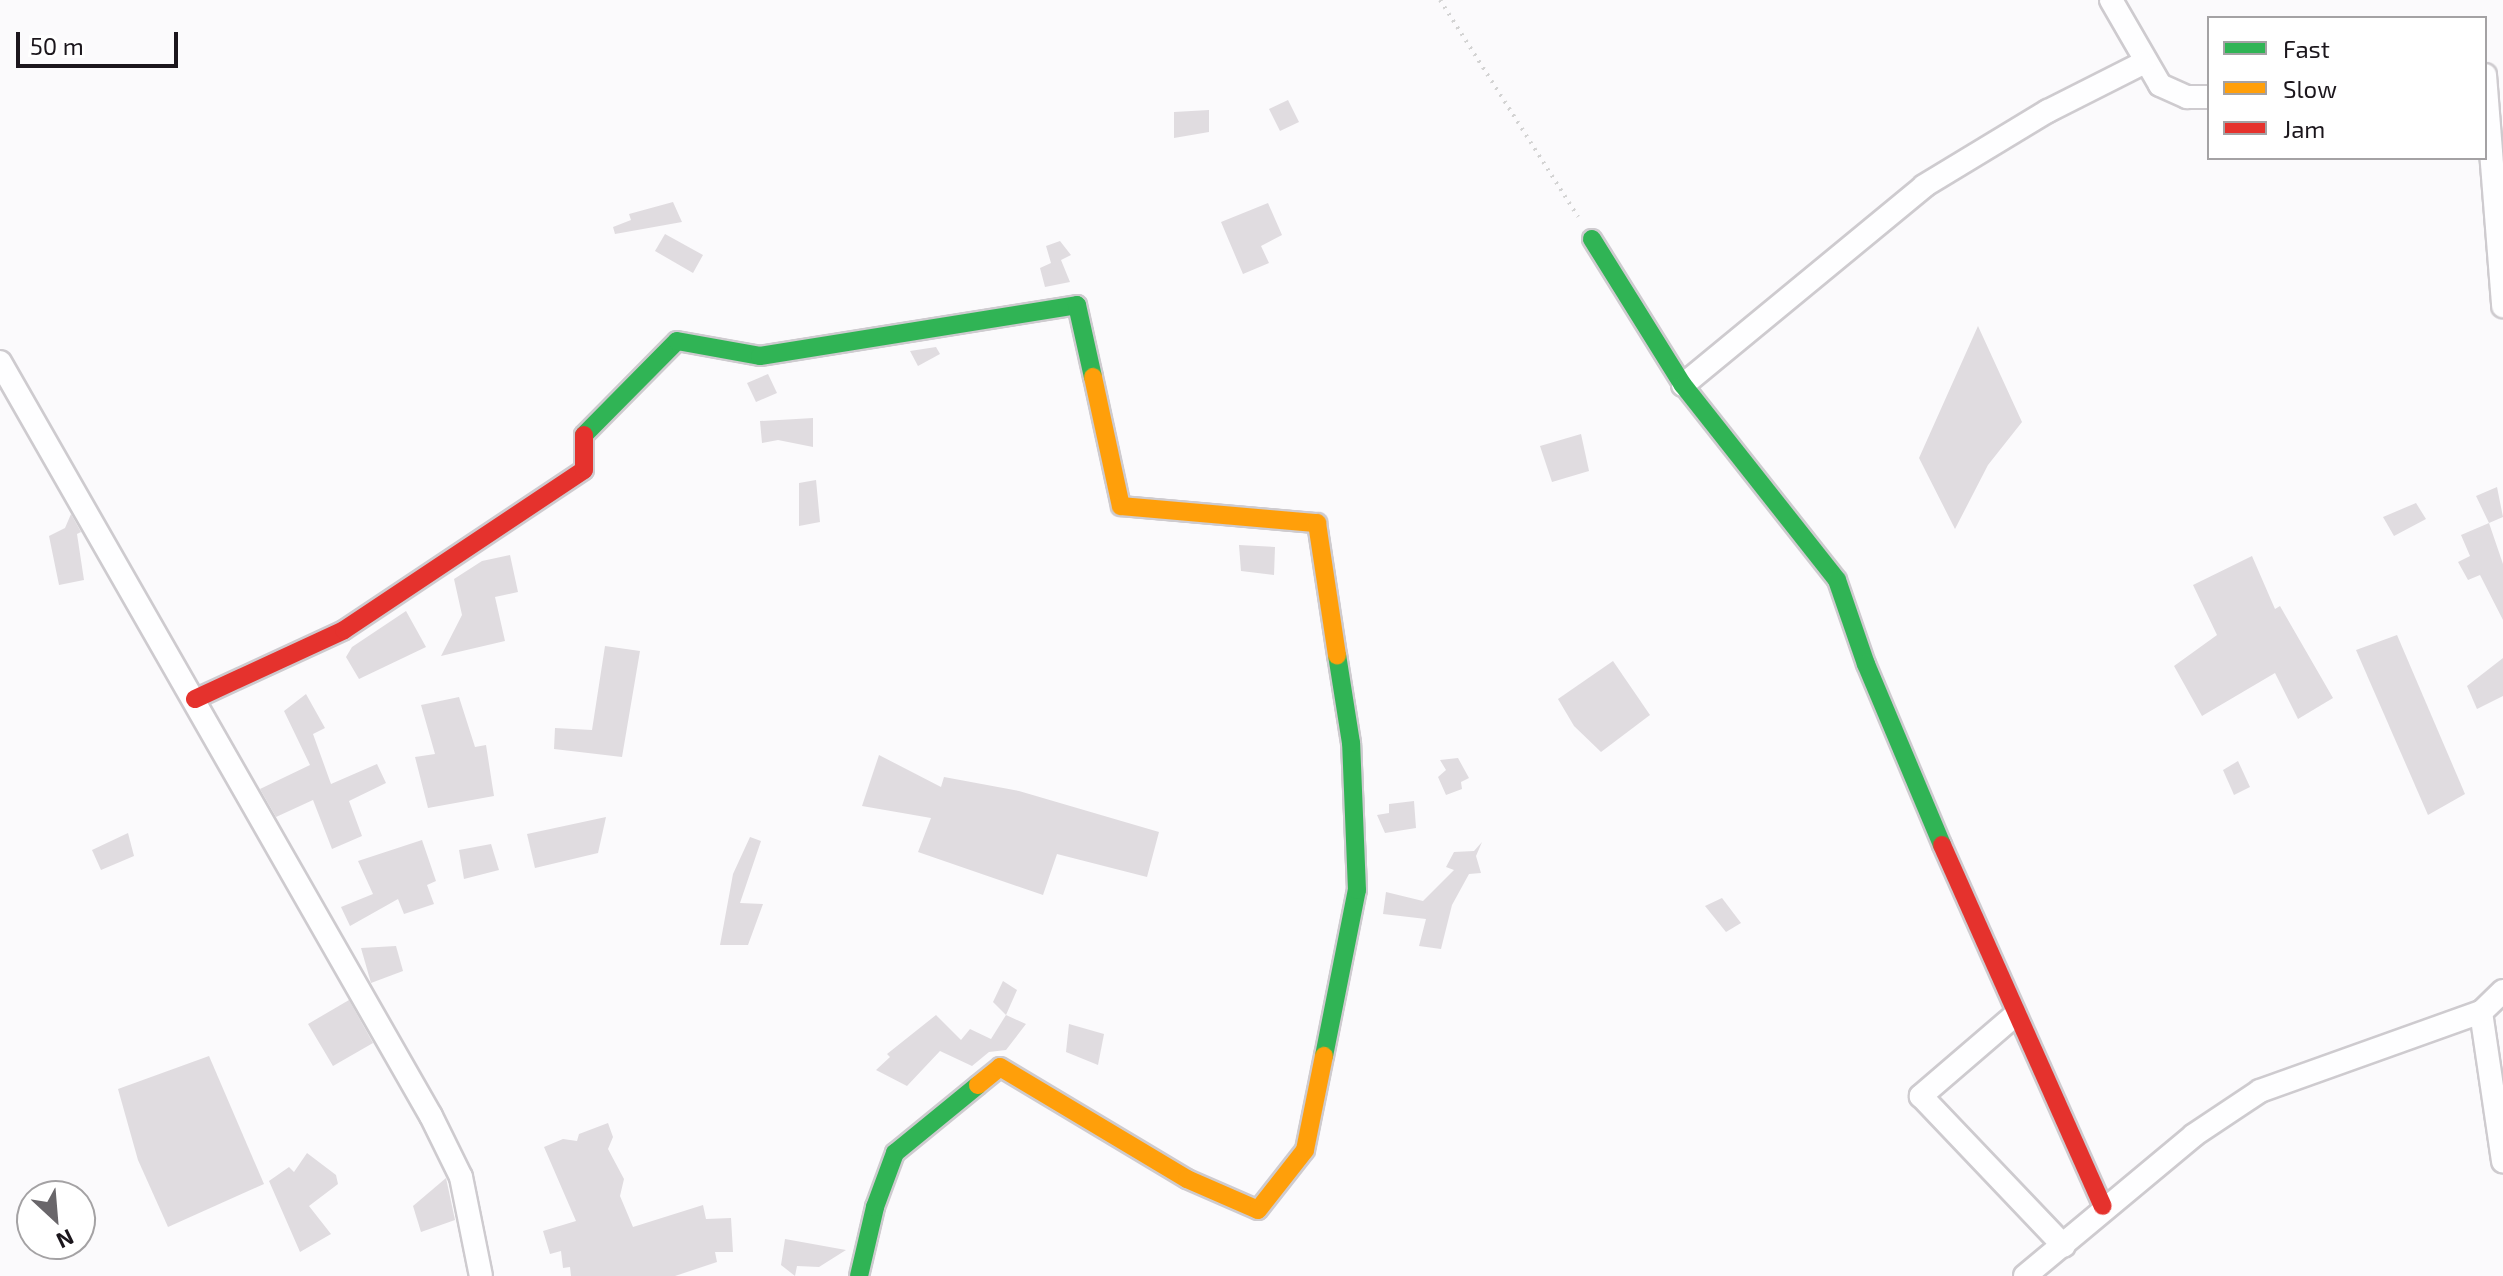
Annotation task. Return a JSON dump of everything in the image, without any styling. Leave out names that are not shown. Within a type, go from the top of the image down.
[{"type":"street","points":[[2111,0],[2143,63],[2160,85],[2187,97],[2207,97]]},
{"type":"street","points":[[1683,385],[1924,186],[2048,111],[2143,63]]},
{"type":"street","points":[[2487,101],[2503,306]]},
{"type":"street","points":[[1592,239],[1683,385],[1837,580],[1866,664],[2014,1016],[2103,1206]]},
{"type":"street","points":[[195,699],[344,630],[584,470],[584,433],[677,341],[760,356],[1077,305],[1121,506],[1317,523],[1351,743],[1357,890],[1305,1150],[1258,1210],[1187,1179],[1000,1067],[895,1153],[875,1207],[859,1276]]},
{"type":"street","points":[[0,362],[431,1116],[461,1177],[481,1276]]},
{"type":"street","points":[[2025,1276],[2064,1246],[2103,1206],[2260,1091],[2481,1012],[2502,994]]},
{"type":"street","points":[[2481,1012],[2503,1161]]},
{"type":"street","points":[[2014,1016],[1921,1096],[2064,1246]]},
{"type":"path","points":[[1440,0],[1592,239]]},
{"type":"building","points":[[1288,100],[1299,122],[1280,131],[1269,109]]},
{"type":"building","points":[[1209,110],[1209,132],[1174,138],[1174,112]]},
{"type":"building","points":[[673,202],[682,222],[615,234],[613,227],[631,220],[629,214]]},
{"type":"building","points":[[1268,203],[1282,235],[1261,246],[1269,263],[1243,274],[1221,222]]},
{"type":"building","points":[[665,234],[703,255],[693,273],[655,251]]},
{"type":"building","points":[[1060,241],[1071,255],[1061,260],[1070,282],[1045,287],[1040,268],[1051,263],[1046,246]]},
{"type":"building","points":[[1978,326],[2022,422],[1988,465],[1955,529],[1919,458]]},
{"type":"building","points":[[936,347],[940,354],[918,366],[910,351]]},
{"type":"building","points":[[768,374],[777,393],[756,402],[747,383]]},
{"type":"building","points":[[813,418],[813,447],[778,440],[762,443],[760,421]]},
{"type":"building","points":[[1581,434],[1589,471],[1552,482],[1540,446]]},
{"type":"building","points":[[816,480],[820,522],[799,526],[799,483]]},
{"type":"building","points":[[2497,487],[2503,517],[2489,523],[2476,496]]},
{"type":"building","points":[[2416,503],[2426,519],[2394,536],[2383,517]]},
{"type":"building","points":[[71,514],[81,532],[77,534],[84,580],[59,585],[49,536],[65,528]]},
{"type":"building","points":[[2489,523],[2503,564],[2503,620],[2480,575],[2468,580],[2458,562],[2470,556],[2461,535]]},
{"type":"building","points":[[1239,545],[1275,547],[1274,575],[1241,571]]},
{"type":"building","points":[[510,555],[518,592],[495,597],[505,641],[441,656],[462,615],[454,579],[482,561]]},
{"type":"building","points":[[2252,556],[2275,609],[2280,606],[2333,698],[2298,719],[2275,673],[2202,716],[2174,666],[2217,635],[2193,585]]},
{"type":"building","points":[[406,611],[426,647],[359,679],[346,657],[352,647]]},
{"type":"building","points":[[2397,635],[2465,794],[2428,815],[2356,650]]},
{"type":"building","points":[[605,646],[640,651],[622,757],[554,749],[555,728],[592,730]]},
{"type":"building","points":[[2503,658],[2503,696],[2477,709],[2467,686]]},
{"type":"building","points":[[1613,661],[1650,715],[1601,752],[1574,726],[1558,699]]},
{"type":"building","points":[[306,694],[325,728],[313,734],[331,784],[377,764],[386,783],[349,801],[362,836],[332,849],[313,800],[276,817],[260,789],[310,765],[284,711]]},
{"type":"building","points":[[459,697],[475,747],[486,745],[494,796],[428,808],[415,757],[435,754],[421,705]]},
{"type":"building","points":[[879,755],[941,787],[944,777],[1019,791],[1159,832],[1147,877],[1057,854],[1043,895],[918,852],[931,818],[862,806]]},
{"type":"building","points":[[1458,758],[1469,778],[1461,782],[1462,789],[1446,795],[1438,777],[1446,770],[1440,760]]},
{"type":"building","points":[[2238,761],[2250,787],[2234,795],[2223,770]]},
{"type":"building","points":[[1414,801],[1416,828],[1385,833],[1377,815],[1389,813],[1389,804]]},
{"type":"building","points":[[606,817],[598,853],[535,868],[527,834]]},
{"type":"building","points":[[128,833],[134,856],[101,870],[92,850]]},
{"type":"building","points":[[750,837],[761,841],[740,903],[763,904],[748,945],[720,945],[733,874]]},
{"type":"building","points":[[422,840],[436,881],[427,885],[434,904],[404,914],[398,899],[350,926],[341,907],[373,894],[358,861]]},
{"type":"building","points":[[1482,842],[1476,856],[1481,873],[1469,874],[1452,905],[1441,949],[1419,946],[1426,919],[1383,914],[1386,892],[1423,901],[1454,870],[1446,867],[1454,852],[1474,851]]},
{"type":"building","points":[[491,844],[499,870],[464,879],[459,850]]},
{"type":"building","points":[[1722,898],[1741,923],[1726,932],[1705,906]]},
{"type":"building","points":[[396,946],[403,971],[371,983],[361,948]]},
{"type":"building","points":[[1003,981],[1017,990],[1006,1015],[993,1002]]},
{"type":"building","points":[[349,1000],[373,1043],[333,1066],[308,1024]]},
{"type":"building","points":[[936,1015],[961,1040],[970,1029],[991,1039],[1006,1015],[1026,1024],[1006,1050],[989,1052],[972,1066],[940,1051],[907,1086],[876,1070],[890,1057],[887,1054]]},
{"type":"building","points":[[1069,1024],[1104,1034],[1098,1065],[1066,1052]]},
{"type":"building","points":[[209,1056],[264,1184],[168,1227],[138,1160],[118,1089]]},
{"type":"building","points":[[608,1123],[613,1137],[608,1149],[624,1179],[620,1196],[633,1227],[703,1205],[706,1219],[731,1218],[733,1252],[715,1252],[717,1262],[675,1276],[571,1276],[570,1267],[563,1268],[561,1251],[550,1254],[543,1231],[576,1221],[544,1147],[563,1139],[577,1141],[579,1134]]},
{"type":"building","points":[[307,1153],[336,1175],[338,1184],[309,1206],[331,1234],[300,1252],[269,1181],[289,1167],[294,1172]]},
{"type":"building","points":[[446,1178],[455,1220],[421,1232],[413,1206]]},
{"type":"building","points":[[785,1239],[846,1250],[819,1267],[797,1266],[795,1276],[781,1265]]},
{"type":"traffic: fast","points":[[1592,239],[1683,385],[1837,580],[1866,664],[1942,845]]},
{"type":"traffic: fast","points":[[584,435],[677,341],[760,356],[1077,305],[1093,377]]},
{"type":"traffic: fast","points":[[1324,1056],[1357,890],[1351,743],[1337,655]]},
{"type":"traffic: fast","points":[[859,1276],[875,1207],[895,1153],[978,1085]]},
{"type":"traffic: slow","points":[[1093,377],[1121,506],[1317,523],[1337,655]]},
{"type":"traffic: slow","points":[[978,1085],[1000,1067],[1187,1179],[1258,1210],[1305,1150],[1324,1056]]},
{"type":"traffic: jam","points":[[195,699],[344,630],[584,470],[584,435]]},
{"type":"traffic: jam","points":[[1942,845],[2103,1206]]}]
